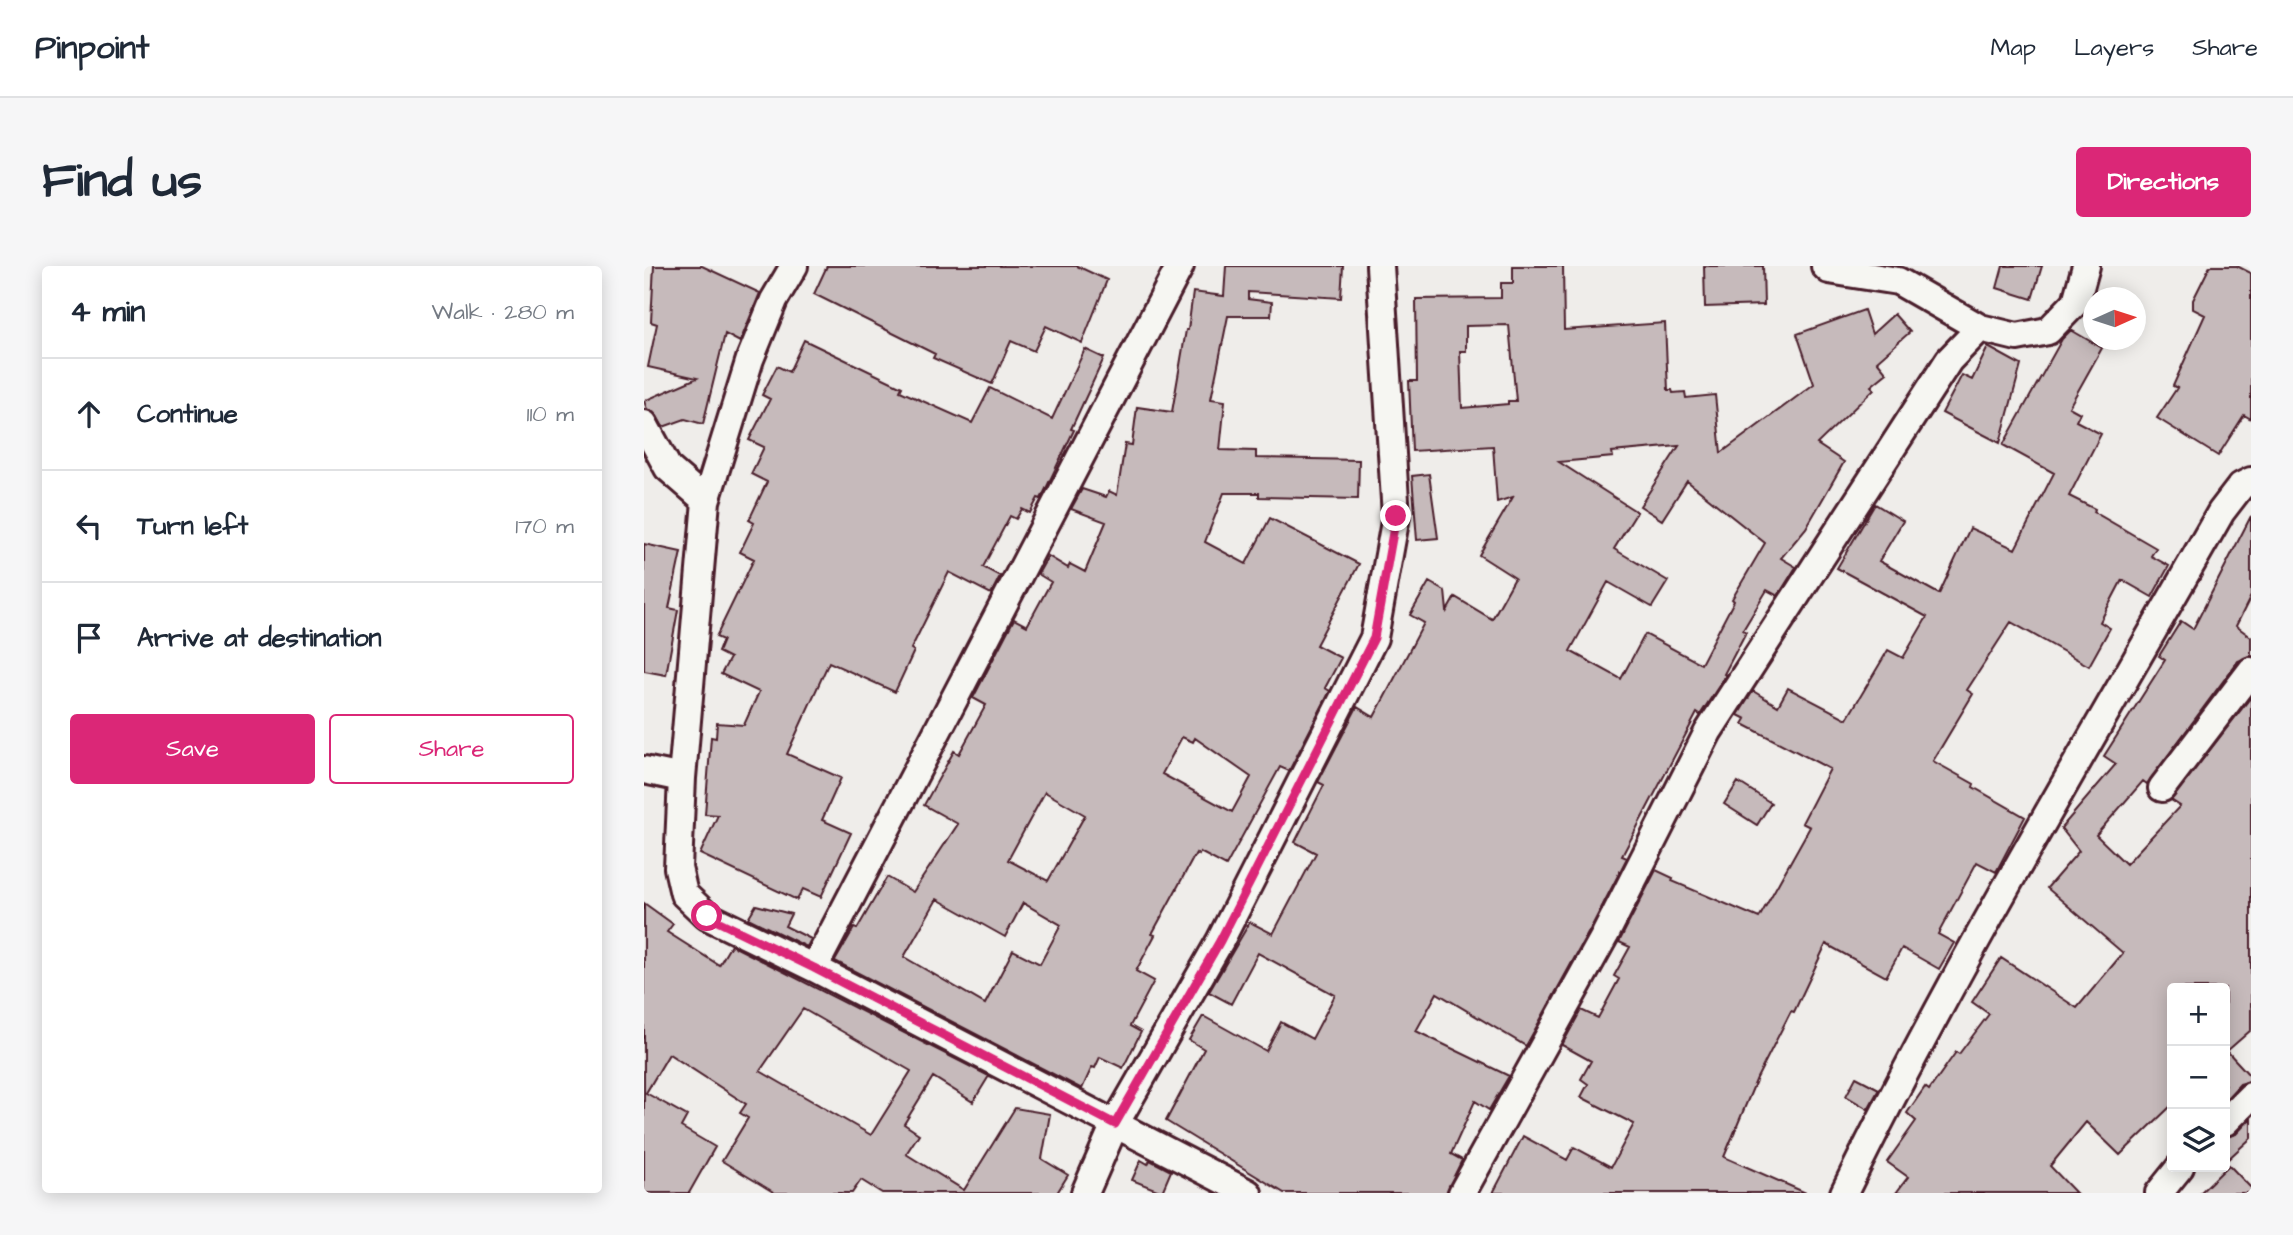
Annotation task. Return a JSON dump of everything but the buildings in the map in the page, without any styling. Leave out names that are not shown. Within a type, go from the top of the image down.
[{"type":"street","points":[[794,266],[774,300],[750,359],[706,501],[682,778],[678,868],[684,894],[707,916],[814,968],[1248,1193]]},
{"type":"street","points":[[814,968],[1180,266]]},
{"type":"street","points":[[1085,1193],[1115,1124],[1220,941],[1374,638],[1396,516],[1380,266]]},
{"type":"street","points":[[1825,266],[1829,271],[1898,281],[1980,328],[2017,337],[2048,331],[2076,302],[2086,266]]},
{"type":"street","points":[[1462,1193],[1605,934],[1708,732],[1948,360],[1980,328]]},
{"type":"street","points":[[644,424],[668,468],[706,501]]},
{"type":"street","points":[[1844,1193],[2003,891],[2221,512],[2241,486],[2251,481]]},
{"type":"street","points":[[2162,788],[2251,671]]},
{"type":"street","points":[[644,770],[682,778]]},
{"type":"street","points":[[2230,1117],[2251,1096]]},
{"type":"street","points":[[2159,1193],[2176,1172]]},
{"type":"route","points":[[707,916],[814,968],[1115,1124],[1220,941],[1374,638],[1396,516]]}]
